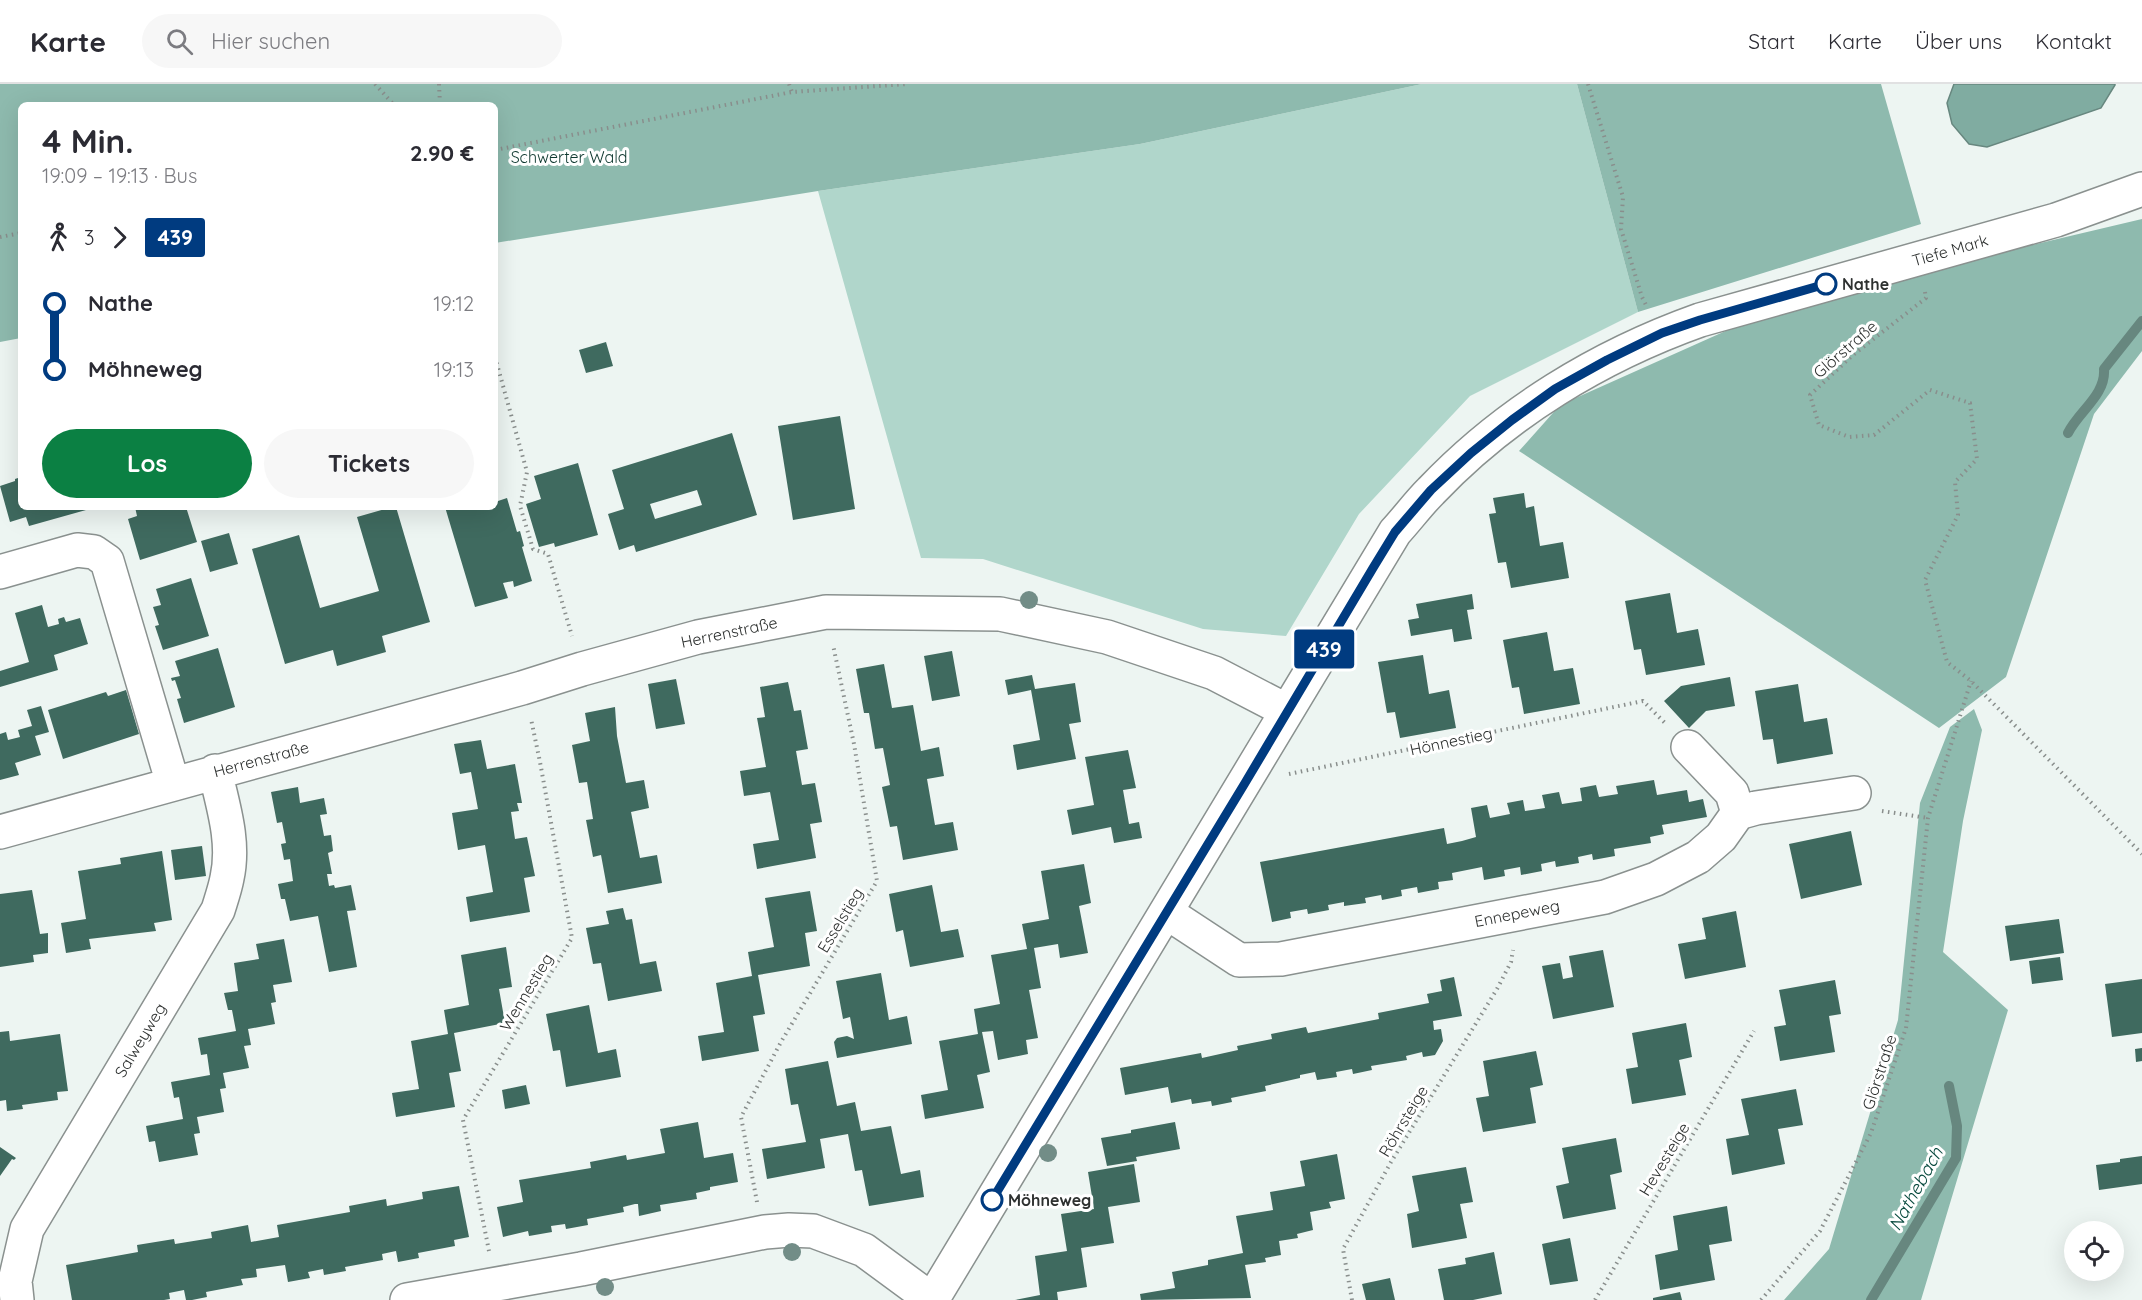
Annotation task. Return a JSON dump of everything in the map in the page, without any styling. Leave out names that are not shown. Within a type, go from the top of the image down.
[{"type":"street","name":"Tiefe Mark","points":[[932,1300],[1395,532],[1431,490],[1471,453],[1555,389],[1662,333],[1700,320],[2056,220],[2142,189]]},
{"type":"street","points":[[0,572],[77,550],[94,552],[107,561],[114,577],[173,784]]},
{"type":"street","name":"Herrenstraße","points":[[0,832],[698,637],[826,612],[1000,614],[1107,637],[1214,673],[1287,711]]},
{"type":"street","points":[[1688,747],[1732,793],[1738,813],[1756,808],[1854,793]]},
{"type":"street","name":"Salweyweg","points":[[17,1300],[15,1281],[27,1229],[218,910],[228,878],[229,853],[228,829],[215,771]]},
{"type":"street","name":"Ennepeweg","points":[[1166,912],[1239,960],[1281,959],[1605,897],[1656,879],[1698,857],[1721,837],[1738,813]]},
{"type":"street","points":[[407,1300],[581,1269],[765,1232],[789,1230],[813,1231],[864,1250],[932,1300]]},
{"type":"path","points":[[375,84],[391,102]]},
{"type":"path","points":[[439,84],[440,102]]},
{"type":"path","points":[[789,84],[792,92]]},
{"type":"path","points":[[498,149],[792,92],[907,84]]},
{"type":"path","points":[[1588,84],[1623,197],[1621,229],[1642,297],[1662,333]]},
{"type":"path","points":[[0,237],[18,234]]},
{"type":"path","name":"Glörstraße","points":[[1761,1300],[1820,1231],[1871,1133],[1906,1028],[1928,818],[1971,681],[1947,662],[1925,580],[1958,515],[1955,482],[1977,459],[1970,403],[1930,390],[1874,435],[1849,437],[1819,425],[1810,395],[1853,355],[1926,298],[1917,259]]},
{"type":"path","points":[[498,368],[527,472],[520,506],[533,549],[548,554],[582,669]]},
{"type":"path","name":"Esselstieg","points":[[754,1186],[741,1117],[781,1042],[876,881],[854,744],[826,612]]},
{"type":"path","points":[[1971,681],[2142,854]]},
{"type":"path","name":"Hönnestieg","points":[[1245,783],[1643,701],[1653,711]]},
{"type":"path","name":"Wennestieg","points":[[489,1253],[463,1120],[572,938],[535,734]]},
{"type":"path","points":[[1854,793],[1859,807],[1928,818]]},
{"type":"path","name":"Röhrsteige","points":[[1352,1300],[1343,1248],[1391,1162],[1511,962]]},
{"type":"path","name":"Hevesteige","points":[[1595,1300],[1754,1031]]},
{"type":"shaded area","points":[[1422,84],[1577,84],[1638,312],[1470,396],[1359,514],[1286,636],[1203,629],[983,559],[921,558],[818,191],[1140,144]]},
{"type":"shaded area","points":[[1954,84],[2115,85],[2101,108],[1987,147],[1969,144],[1952,124],[1947,103]]},
{"type":"green space","name":"Schwerter Wald","points":[[0,84],[1422,84],[1140,144],[818,191],[498,243],[498,102],[18,102],[18,339],[0,342]]},
{"type":"green space","points":[[1577,84],[1881,84],[1921,224],[1638,312]]},
{"type":"green space","points":[[2142,219],[2142,351],[2094,414],[2006,677],[1939,728],[1519,451],[1560,405],[1739,325],[1956,263]]},
{"type":"green space","points":[[1974,709],[1982,730],[1963,821],[1943,952],[2008,1010],[1921,1300],[1784,1300],[1829,1249],[1898,1020],[1920,803],[1950,727]]},
{"type":"building","points":[[606,342],[613,366],[586,373],[579,350]]},
{"type":"building","points":[[840,416],[855,509],[793,520],[778,426]]},
{"type":"building","points":[[732,433],[757,515],[636,552],[634,545],[619,550],[608,514],[624,509],[612,470]],"holes":[[[697,490],[702,505],[655,519],[650,504]]]},
{"type":"building","points":[[578,463],[598,535],[555,547],[554,543],[539,547],[526,504],[541,499],[534,476]]},
{"type":"building","points":[[18,478],[18,510],[86,510],[29,526],[26,517],[10,522],[0,486],[15,481]]},
{"type":"building","points":[[1524,493],[1526,508],[1534,506],[1540,546],[1563,542],[1569,578],[1511,588],[1506,562],[1498,563],[1489,514],[1496,513],[1493,498]]},
{"type":"building","points":[[507,498],[517,532],[520,531],[532,581],[514,587],[513,581],[503,583],[508,598],[475,607],[446,510],[498,510],[498,501]]},
{"type":"building","points":[[136,510],[187,510],[197,542],[140,560],[128,519],[137,516]]},
{"type":"building","points":[[382,510],[397,510],[430,622],[382,636],[386,652],[337,666],[333,650],[285,664],[252,549],[299,535],[320,608],[379,591],[357,517]]},
{"type":"building","points":[[229,533],[238,564],[210,572],[201,541]]},
{"type":"building","points":[[191,578],[209,636],[163,650],[155,626],[159,625],[153,607],[161,605],[156,589]]},
{"type":"building","points":[[1670,593],[1677,633],[1698,629],[1705,665],[1646,675],[1641,649],[1634,650],[1625,601]]},
{"type":"building","points":[[1472,594],[1474,609],[1467,610],[1472,639],[1454,642],[1452,629],[1411,636],[1408,620],[1419,618],[1416,604]]},
{"type":"building","points":[[42,605],[48,627],[59,624],[58,619],[64,617],[66,622],[80,618],[88,644],[54,655],[58,670],[0,687],[0,671],[29,662],[15,613]]},
{"type":"building","points":[[1547,632],[1554,671],[1573,668],[1580,704],[1524,714],[1519,687],[1512,688],[1503,640]]},
{"type":"building","points":[[218,648],[235,707],[184,723],[177,699],[181,698],[175,680],[172,681],[171,678],[180,676],[175,661]]},
{"type":"building","points":[[952,651],[960,696],[932,701],[924,656]]},
{"type":"building","points":[[1423,655],[1429,694],[1449,690],[1456,728],[1400,738],[1395,712],[1387,713],[1378,662]]},
{"type":"building","points":[[884,664],[892,708],[913,705],[921,751],[939,747],[944,776],[927,779],[935,825],[953,822],[958,850],[903,860],[897,826],[890,827],[882,787],[890,785],[883,748],[875,749],[869,713],[864,713],[856,669]]},
{"type":"building","points":[[1032,675],[1035,689],[1075,683],[1081,722],[1069,724],[1076,759],[1017,770],[1013,745],[1040,740],[1031,690],[1008,695],[1005,680]]},
{"type":"building","points":[[1730,677],[1735,706],[1706,711],[1689,728],[1664,701],[1681,686]]},
{"type":"building","points":[[676,679],[685,724],[656,729],[648,684]]},
{"type":"building","points":[[788,682],[794,711],[801,710],[808,749],[796,751],[802,785],[815,783],[822,822],[810,824],[816,858],[757,869],[753,844],[779,840],[770,792],[744,796],[740,771],[766,767],[757,718],[765,717],[760,687]]},
{"type":"building","points":[[1798,684],[1804,722],[1827,718],[1833,754],[1777,764],[1773,739],[1763,740],[1755,691]]},
{"type":"building","points":[[126,690],[139,734],[63,759],[48,710],[106,692],[108,696]]},
{"type":"building","points":[[41,706],[49,732],[35,736],[41,755],[15,763],[19,775],[0,780],[0,734],[6,732],[8,740],[20,737],[18,730],[32,726],[27,710]]},
{"type":"building","points":[[615,707],[617,736],[626,783],[644,780],[649,808],[631,812],[640,858],[657,855],[662,883],[608,893],[601,855],[593,857],[586,820],[593,819],[587,782],[579,783],[572,745],[590,741],[585,713]]},
{"type":"building","points":[[481,740],[487,769],[515,764],[522,803],[517,803],[519,811],[511,812],[515,839],[527,837],[535,876],[524,878],[530,912],[470,922],[466,897],[493,892],[485,845],[458,850],[452,813],[478,809],[471,772],[460,774],[454,744]]},
{"type":"building","points":[[1128,750],[1136,788],[1123,790],[1129,824],[1139,822],[1142,838],[1114,843],[1111,827],[1072,835],[1067,810],[1094,805],[1085,757]]},
{"type":"building","points":[[1654,780],[1657,795],[1687,790],[1689,802],[1703,799],[1707,817],[1662,825],[1664,834],[1650,837],[1651,843],[1614,849],[1615,856],[1593,860],[1592,854],[1578,857],[1579,863],[1556,867],[1555,861],[1541,864],[1542,871],[1521,875],[1520,867],[1504,870],[1505,876],[1484,880],[1482,867],[1452,873],[1453,880],[1438,882],[1439,889],[1418,893],[1417,887],[1401,890],[1402,896],[1382,900],[1381,895],[1365,898],[1366,903],[1344,906],[1344,902],[1328,905],[1329,910],[1308,914],[1307,909],[1290,912],[1291,918],[1272,922],[1260,862],[1444,828],[1447,844],[1462,841],[1476,837],[1471,808],[1487,805],[1490,818],[1510,814],[1507,803],[1523,800],[1525,811],[1545,808],[1542,795],[1559,792],[1562,804],[1582,801],[1580,788],[1596,785],[1599,797],[1618,794],[1616,786]]},
{"type":"building","points":[[298,787],[300,803],[324,798],[327,814],[320,815],[324,836],[331,835],[333,851],[328,853],[332,874],[327,874],[329,886],[334,885],[335,888],[351,885],[356,910],[347,911],[357,967],[329,972],[318,916],[290,921],[285,899],[281,899],[278,884],[293,881],[290,859],[284,860],[281,844],[286,843],[282,822],[277,823],[271,792]]},
{"type":"building","points":[[1851,831],[1862,885],[1801,899],[1789,844]]},
{"type":"building","points":[[202,846],[206,876],[175,880],[171,850]]},
{"type":"building","points":[[162,851],[172,920],[154,923],[156,931],[89,939],[91,949],[66,953],[61,923],[86,919],[78,871],[121,864],[120,858]]},
{"type":"building","points":[[1084,864],[1091,903],[1079,906],[1088,953],[1060,958],[1058,944],[1034,948],[1041,988],[1029,990],[1038,1038],[1026,1040],[1028,1054],[998,1060],[993,1031],[982,1032],[990,1072],[977,1075],[984,1108],[925,1119],[921,1095],[948,1090],[939,1041],[978,1034],[974,1009],[1000,1004],[991,955],[1027,949],[1022,924],[1049,919],[1041,871]]},
{"type":"building","points":[[932,885],[941,932],[958,929],[964,957],[910,967],[903,930],[896,932],[889,894]]},
{"type":"building","points":[[32,890],[40,934],[48,933],[48,953],[33,955],[34,962],[0,967],[0,894]]},
{"type":"building","points":[[810,891],[817,931],[805,933],[810,966],[758,975],[765,1014],[753,1016],[759,1051],[702,1061],[698,1036],[724,1032],[716,983],[752,976],[748,952],[774,947],[765,898]]},
{"type":"building","points":[[623,908],[626,920],[632,919],[640,964],[656,961],[662,991],[608,1001],[601,963],[593,964],[586,928],[609,924],[606,911]]},
{"type":"building","points":[[1736,911],[1746,967],[1685,979],[1678,944],[1706,939],[1702,918]]},
{"type":"building","points":[[2059,919],[2064,953],[2010,961],[2005,926]]},
{"type":"building","points":[[284,939],[292,982],[273,985],[276,1002],[271,1003],[275,1024],[248,1029],[251,1045],[244,1046],[249,1068],[223,1073],[226,1088],[220,1089],[224,1112],[197,1117],[200,1133],[194,1134],[198,1155],[159,1162],[155,1141],[149,1142],[146,1126],[183,1119],[179,1097],[174,1098],[171,1082],[210,1075],[207,1054],[201,1055],[198,1038],[236,1031],[232,1010],[228,1010],[224,993],[238,991],[234,963],[259,959],[256,944]]},
{"type":"building","points":[[506,947],[512,987],[499,989],[505,1023],[454,1033],[461,1071],[449,1073],[455,1107],[396,1117],[392,1093],[419,1089],[411,1041],[448,1034],[444,1010],[469,1005],[461,955]]},
{"type":"building","points":[[1603,950],[1614,1007],[1553,1019],[1542,966],[1560,963],[1563,979],[1573,977],[1569,956]]},
{"type":"building","points":[[2060,957],[2063,980],[2032,984],[2029,961]]},
{"type":"building","points":[[881,973],[889,1020],[907,1016],[912,1044],[837,1058],[834,1042],[837,1038],[847,1036],[854,1039],[850,1017],[843,1019],[836,981]]},
{"type":"building","points":[[1454,977],[1462,1016],[1433,1021],[1434,1030],[1441,1029],[1443,1041],[1435,1055],[1423,1057],[1422,1052],[1406,1056],[1407,1060],[1371,1066],[1372,1070],[1353,1074],[1352,1069],[1336,1072],[1337,1077],[1317,1080],[1315,1072],[1300,1075],[1300,1078],[1265,1086],[1266,1091],[1231,1098],[1232,1102],[1212,1106],[1211,1101],[1192,1104],[1191,1099],[1171,1103],[1168,1087],[1125,1095],[1120,1068],[1201,1053],[1202,1058],[1238,1050],[1237,1046],[1272,1039],[1271,1034],[1306,1027],[1308,1033],[1379,1019],[1378,1013],[1429,1003],[1427,994],[1442,991],[1440,980]]},
{"type":"building","points":[[2142,979],[2142,1033],[2112,1037],[2105,984]]},
{"type":"building","points":[[1835,980],[1841,1014],[1829,1016],[1835,1052],[1780,1061],[1774,1027],[1786,1025],[1779,990]]},
{"type":"building","points":[[589,1005],[598,1053],[616,1049],[621,1077],[566,1087],[560,1050],[553,1051],[546,1014]]},
{"type":"building","points":[[1686,1023],[1692,1057],[1679,1060],[1686,1095],[1632,1104],[1626,1069],[1638,1067],[1632,1033]]},
{"type":"building","points":[[9,1031],[10,1041],[60,1034],[68,1091],[57,1092],[58,1100],[22,1105],[23,1109],[7,1111],[6,1100],[0,1101],[0,1032]]},
{"type":"building","points":[[2142,1048],[2142,1061],[2136,1062],[2135,1049]]},
{"type":"building","points":[[1536,1051],[1543,1085],[1530,1088],[1536,1123],[1483,1132],[1476,1098],[1489,1096],[1483,1061]]},
{"type":"building","points":[[828,1061],[837,1106],[855,1102],[861,1131],[891,1126],[901,1174],[920,1170],[924,1197],[869,1206],[862,1170],[855,1171],[848,1134],[820,1139],[825,1168],[767,1179],[762,1149],[806,1142],[798,1104],[791,1105],[785,1069]]},
{"type":"building","points":[[526,1085],[530,1104],[505,1109],[502,1090]]},
{"type":"building","points":[[1796,1089],[1803,1125],[1778,1129],[1785,1164],[1732,1175],[1726,1139],[1749,1135],[1741,1099]]},
{"type":"building","points":[[698,1122],[704,1158],[733,1153],[738,1182],[710,1187],[710,1190],[696,1193],[697,1199],[660,1205],[661,1211],[639,1216],[638,1204],[635,1204],[623,1207],[624,1212],[587,1219],[588,1225],[566,1229],[565,1224],[551,1226],[552,1232],[529,1236],[528,1231],[503,1237],[497,1207],[523,1202],[519,1180],[591,1168],[590,1162],[626,1155],[627,1160],[665,1153],[660,1129]]},
{"type":"building","points":[[1175,1122],[1180,1149],[1136,1157],[1137,1161],[1107,1166],[1101,1138]]},
{"type":"building","points":[[1616,1138],[1622,1172],[1610,1175],[1616,1209],[1563,1219],[1556,1186],[1569,1183],[1562,1148]]},
{"type":"building","points":[[0,1147],[16,1158],[12,1159],[0,1176]]},
{"type":"building","points":[[1337,1154],[1345,1199],[1329,1202],[1331,1208],[1310,1212],[1313,1230],[1297,1234],[1298,1238],[1279,1241],[1281,1255],[1265,1258],[1266,1262],[1245,1265],[1251,1298],[1141,1300],[1140,1294],[1175,1288],[1172,1272],[1208,1265],[1208,1260],[1243,1253],[1236,1216],[1273,1210],[1270,1192],[1305,1186],[1300,1161]]},
{"type":"building","points":[[2142,1156],[2142,1184],[2099,1190],[2096,1165]]},
{"type":"building","points":[[1134,1164],[1140,1202],[1108,1207],[1114,1243],[1081,1248],[1087,1287],[1057,1292],[1058,1300],[1015,1300],[1040,1295],[1035,1256],[1067,1251],[1061,1214],[1094,1209],[1088,1172]]},
{"type":"building","points":[[1466,1167],[1473,1202],[1460,1204],[1467,1238],[1412,1248],[1407,1214],[1419,1211],[1412,1176]]},
{"type":"building","points":[[459,1186],[469,1237],[454,1240],[455,1246],[418,1253],[419,1258],[398,1262],[396,1251],[382,1254],[383,1260],[345,1267],[346,1271],[324,1275],[323,1269],[308,1272],[310,1278],[288,1282],[285,1265],[256,1269],[257,1277],[241,1279],[243,1285],[206,1292],[207,1297],[192,1300],[186,1300],[184,1290],[169,1293],[170,1299],[164,1300],[72,1300],[66,1265],[138,1252],[137,1245],[174,1239],[175,1244],[212,1238],[211,1232],[248,1225],[251,1242],[279,1237],[277,1225],[350,1212],[349,1206],[386,1199],[387,1206],[423,1199],[422,1192]]},
{"type":"building","points":[[1727,1206],[1732,1241],[1709,1245],[1715,1280],[1660,1290],[1655,1255],[1678,1250],[1673,1216]]},
{"type":"building","points":[[1570,1238],[1578,1281],[1550,1285],[1542,1244]]},
{"type":"building","points":[[1494,1252],[1502,1294],[1473,1300],[1444,1300],[1438,1269],[1466,1264],[1465,1258]]},
{"type":"building","points":[[1390,1278],[1395,1300],[1366,1300],[1362,1284]]},
{"type":"building","points":[[1680,1292],[1682,1300],[1653,1300],[1653,1298]]},
{"type":"waterway","name":"Nathebach","points":[[2068,433],[2101,387],[2104,369],[2142,321]]},
{"type":"waterway","name":"Nathebach","points":[[1871,1300],[1956,1158],[1957,1126],[1949,1086]]},
{"type":"bus line","name":"439","points":[[992,1200],[1395,532],[1431,490],[1471,453],[1512,420],[1555,389],[1607,360],[1662,333],[1826,284]]},
{"type":"place","name":"Nathe","points":[[1826,284]]},
{"type":"place","name":"Möhneweg","points":[[992,1200]]}]
